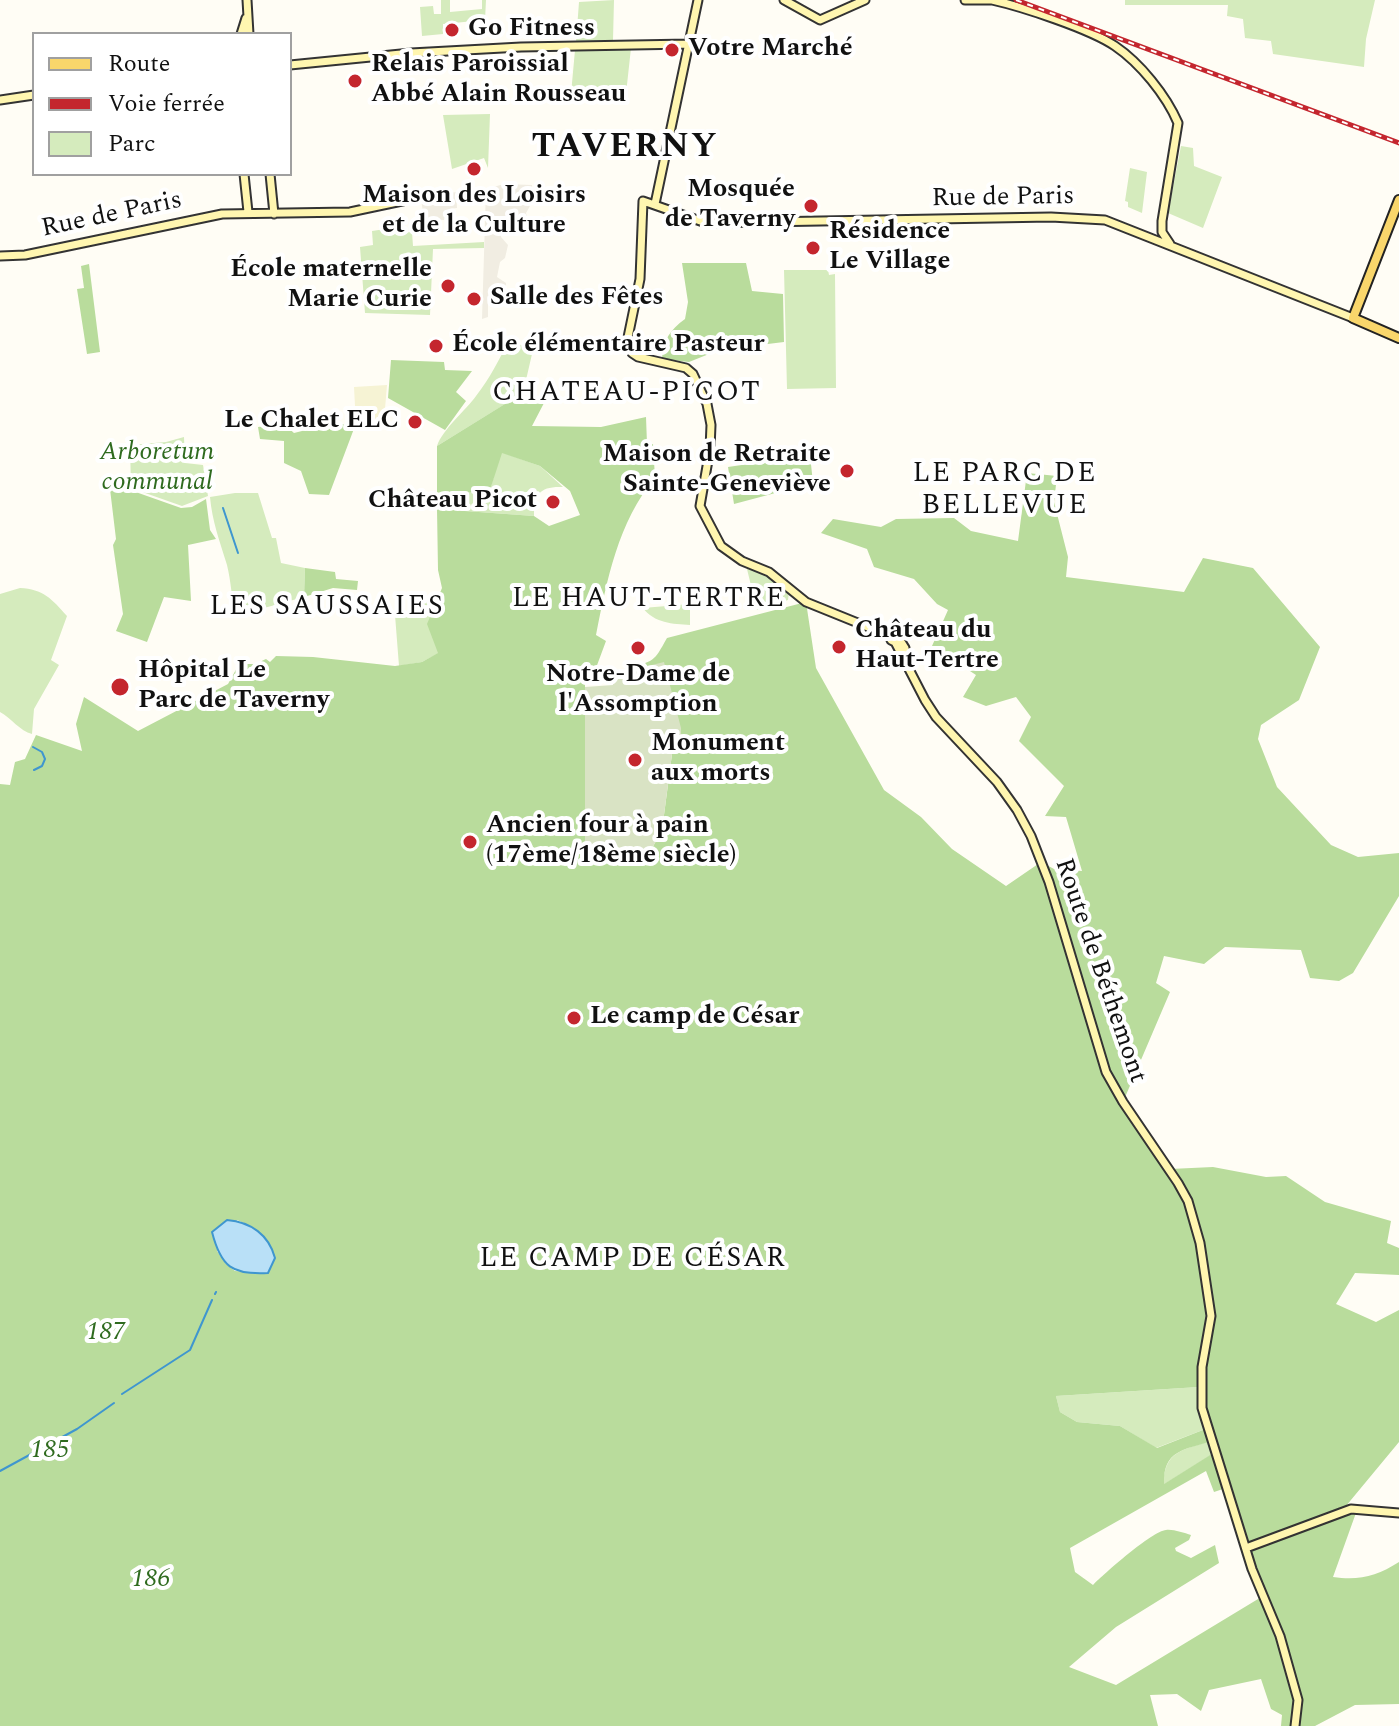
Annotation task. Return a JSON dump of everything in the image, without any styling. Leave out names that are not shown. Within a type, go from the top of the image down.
[{"type":"main road","points":[[1399,200],[1353,318],[1399,338]]},
{"type":"street","points":[[247,0],[249,32]]},
{"type":"street","points":[[655,204],[698,0]]},
{"type":"street","points":[[784,0],[820,20],[865,0]]},
{"type":"street","points":[[965,0],[991,0],[1091,34],[1114,45],[1140,68],[1178,123],[1162,224],[1162,232],[1170,244]]},
{"type":"street","points":[[242,32],[248,13]]},
{"type":"street","points":[[292,65],[512,47],[689,44]]},
{"type":"street","points":[[0,100],[32,95]]},
{"type":"street","points":[[244,176],[248,212]]},
{"type":"street","points":[[270,176],[274,214]]},
{"type":"street","name":"Rue de Paris","points":[[0,256],[25,255],[222,214],[350,212],[421,197]]},
{"type":"street","name":"Rue de Paris","points":[[889,638],[806,602],[769,572],[728,553],[701,511],[710,449],[711,425],[707,404],[693,374],[686,368],[638,357],[632,353],[627,342],[640,279],[643,201],[706,223],[1073,217],[1105,220],[1353,318]]},
{"type":"street","points":[[1146,236],[1156,235],[1162,224]]},
{"type":"street","name":"Route de Béthemont","points":[[889,638],[902,643],[906,664],[937,718],[997,782],[1031,836],[1049,882],[1106,1072],[1188,1201],[1200,1243],[1211,1316],[1202,1373],[1202,1408],[1246,1548],[1285,1651],[1298,1700],[1295,1726]]},
{"type":"street","points":[[1246,1548],[1351,1509],[1399,1513]]},
{"type":"shaded area","points":[[504,184],[532,185],[532,197],[528,196],[532,198],[528,201],[530,205],[526,204],[530,206],[526,213],[528,222],[537,223],[538,228],[525,227],[524,232],[503,226],[501,237],[508,245],[497,277],[506,283],[506,292],[525,294],[524,303],[488,302],[488,317],[482,319],[486,189]]},
{"type":"shaded area","points":[[456,192],[457,208],[449,209],[444,220],[424,219],[421,199]]},
{"type":"shaded area","points":[[387,385],[384,421],[356,425],[354,387]]},
{"type":"green space","points":[[441,0],[450,0],[450,12],[482,9],[482,0],[486,0],[485,20],[443,24],[443,34],[422,36],[420,7],[433,6],[434,14],[441,14]]},
{"type":"green space","points":[[614,0],[613,40],[576,42],[579,2]]},
{"type":"green space","points":[[1125,0],[1375,0],[1366,39],[1364,67],[1273,54],[1271,41],[1245,38],[1243,19],[1227,16],[1228,5],[1125,5]]},
{"type":"green space","points":[[631,48],[625,103],[592,100],[592,96],[571,94],[575,50]]},
{"type":"green space","points":[[490,114],[488,168],[484,158],[452,169],[443,115]]},
{"type":"green space","points":[[1181,146],[1193,148],[1194,166],[1222,177],[1203,228],[1168,213]]},
{"type":"green space","points":[[1130,168],[1147,172],[1142,213],[1128,207],[1125,201]]},
{"type":"green space","points":[[399,227],[401,233],[412,232],[413,246],[484,242],[484,248],[433,249],[430,315],[365,313],[360,247],[373,245],[372,231]]},
{"type":"green space","points":[[682,263],[746,263],[752,291],[783,294],[784,342],[719,350],[689,362],[662,359],[668,336],[685,319],[688,302]]},
{"type":"green space","points":[[89,264],[100,352],[87,354],[77,289],[84,288],[81,266]]},
{"type":"green space","points":[[784,270],[828,270],[829,275],[835,274],[836,388],[787,389]]},
{"type":"green space","points":[[509,340],[526,347],[526,352],[532,354],[523,393],[437,446],[486,382]]},
{"type":"green space","points":[[391,360],[444,362],[445,370],[472,371],[456,392],[466,401],[445,430],[388,398]]},
{"type":"green space","points":[[513,399],[544,403],[532,426],[601,427],[646,417],[647,444],[653,444],[655,478],[642,495],[623,533],[596,635],[606,641],[596,668],[585,667],[585,857],[650,852],[662,830],[672,754],[679,742],[627,669],[652,660],[667,638],[806,602],[816,668],[884,790],[921,817],[952,849],[1006,886],[1041,862],[1054,869],[1082,871],[1066,817],[1045,816],[1064,786],[1019,741],[1031,717],[1016,697],[986,706],[963,697],[976,675],[932,646],[948,610],[937,604],[914,579],[874,567],[867,549],[821,533],[833,519],[881,527],[896,519],[954,518],[971,531],[1018,541],[1027,473],[1057,476],[1054,502],[1068,557],[1066,577],[1184,592],[1203,558],[1253,568],[1320,647],[1299,700],[1261,725],[1258,739],[1277,787],[1331,845],[1358,857],[1399,853],[1399,896],[1353,973],[1339,981],[1310,978],[1301,950],[1225,947],[1204,964],[1164,956],[1156,983],[1170,992],[1123,1102],[1170,1169],[1213,1167],[1266,1177],[1286,1176],[1325,1202],[1391,1221],[1387,1243],[1399,1248],[1399,1275],[1355,1273],[1336,1304],[1376,1322],[1399,1310],[1399,1442],[1341,1512],[1357,1510],[1333,1577],[1368,1576],[1399,1562],[1399,1704],[1355,1705],[1315,1726],[1281,1726],[1282,1715],[1271,1709],[1261,1679],[1209,1690],[1201,1711],[1177,1694],[1150,1695],[1158,1726],[0,1726],[0,784],[10,785],[15,762],[25,759],[36,735],[82,751],[76,724],[84,697],[138,731],[228,684],[239,664],[255,664],[266,659],[270,662],[276,656],[395,666],[422,662],[438,653],[427,624],[442,588],[438,570],[437,509],[534,516],[549,526],[580,515],[570,491],[540,466],[502,453],[489,493],[437,492],[437,446]],"holes":[[[237,1220],[261,1234],[275,1258],[268,1273],[235,1271],[217,1251]],[[1199,1387],[1208,1428],[1157,1448],[1120,1426],[1077,1422],[1060,1412],[1056,1396]],[[1212,1441],[1215,1452],[1164,1484],[1167,1464],[1184,1450]],[[1206,1471],[1214,1492],[1226,1488],[1263,1596],[1116,1685],[1069,1667],[1116,1627],[1219,1563],[1215,1545],[1191,1558],[1175,1548],[1189,1540],[1191,1535],[1166,1530],[1159,1532],[1093,1585],[1075,1572],[1070,1548]]]},
{"type":"green space","points":[[334,423],[355,426],[329,495],[309,494],[301,471],[284,463],[284,441],[260,439],[258,427],[284,424],[294,433]]},
{"type":"green space","name":"Arboretum communal","points":[[184,437],[185,463],[203,465],[208,496],[182,506],[131,488],[130,445]]},
{"type":"green space","points":[[501,452],[540,466],[563,487],[549,488],[540,493],[535,502],[534,516],[437,509],[437,492],[489,493]]},
{"type":"green space","points":[[810,455],[813,483],[734,504],[728,467]]},
{"type":"green space","points":[[110,489],[130,490],[181,508],[192,507],[206,499],[210,530],[216,539],[188,545],[191,601],[164,597],[147,642],[116,631],[123,614],[113,545],[116,539]]},
{"type":"green space","points":[[258,493],[272,538],[276,538],[281,563],[305,568],[304,597],[235,616],[228,571],[210,497]]},
{"type":"green space","points":[[746,565],[768,574],[789,592],[788,600],[757,610]]},
{"type":"green space","points":[[305,568],[335,572],[336,579],[358,581],[357,590],[333,588],[304,597]]},
{"type":"green space","points":[[20,588],[35,590],[46,596],[67,616],[51,660],[59,665],[34,709],[32,734],[0,712],[0,594]]},
{"type":"green space","points":[[438,597],[439,653],[422,662],[399,666],[395,615],[419,612],[413,598]]},
{"type":"green space","points":[[690,604],[690,625],[658,620],[643,608]]},
{"type":"green space","points":[[664,662],[681,737],[672,754],[662,830],[650,852],[585,858],[585,687],[613,685],[612,669],[628,671]]},
{"type":"green space","points":[[1199,1387],[1208,1428],[1156,1448],[1120,1426],[1077,1422],[1060,1412],[1056,1396]]},
{"type":"green space","points":[[1212,1440],[1216,1452],[1163,1485],[1167,1464],[1177,1453]]},
{"type":"water","points":[[227,1220],[251,1227],[264,1236],[275,1258],[268,1273],[237,1270],[224,1261],[212,1232]]},
{"type":"waterway","points":[[223,508],[238,553]]},
{"type":"waterway","points":[[33,747],[42,752],[45,759],[42,766],[34,770]]},
{"type":"waterway","points":[[122,1394],[190,1350],[212,1300]]},
{"type":"waterway","points":[[0,1471],[77,1429],[114,1403]]},
{"type":"railway","points":[[1016,0],[1399,143]]},
{"type":"place","name":"Go Fitness","points":[[452,30]]},
{"type":"place","name":"Votre Marché","points":[[672,50]]},
{"type":"place","name":"Relais Paroissial Abbé Alain Rousseau","points":[[355,81]]},
{"type":"place","name":"Maison des Loisirs et de la Culture","points":[[474,169]]},
{"type":"place","name":"Mosquée de Taverny","points":[[811,206]]},
{"type":"place","name":"Résidence Le Village","points":[[813,248]]},
{"type":"place","name":"École maternelle Marie Curie","points":[[448,286]]},
{"type":"place","name":"Salle des Fêtes","points":[[474,299]]},
{"type":"place","name":"École élémentaire Pasteur","points":[[436,346]]},
{"type":"place","name":"Le Chalet ELC","points":[[415,422]]},
{"type":"place","name":"Maison de Retraite Sainte-Geneviève","points":[[847,471]]},
{"type":"place","name":"Château Picot","points":[[553,502]]},
{"type":"place","name":"Château du Haut-Tertre","points":[[839,647]]},
{"type":"place","name":"Notre-Dame de l'Assomption","points":[[638,648]]},
{"type":"place","name":"Hôpital Le Parc de Taverny","points":[[120,687]]},
{"type":"place","name":"Monument aux morts","points":[[635,760]]},
{"type":"place","name":"Ancien four à pain (17ème/18ème siècle)","points":[[470,842]]},
{"type":"place","name":"Le camp de César","points":[[574,1018]]},
{"type":"district","name":"TAVERNY","points":[[625,149]]},
{"type":"district","name":"CHATEAU-PICOT","points":[[627,395]]},
{"type":"district","name":"LE PARC DE BELLEVUE","points":[[1005,492]]},
{"type":"district","name":"LE HAUT-TERTRE","points":[[649,601]]},
{"type":"district","name":"LES SAUSSAIES","points":[[327,609]]},
{"type":"district","name":"LE CAMP DE CÉSAR","points":[[633,1261]]},
{"type":"park label","name":"187","points":[[106,1334]]},
{"type":"park label","name":"185","points":[[50,1452]]},
{"type":"park label","name":"186","points":[[151,1581]]}]
